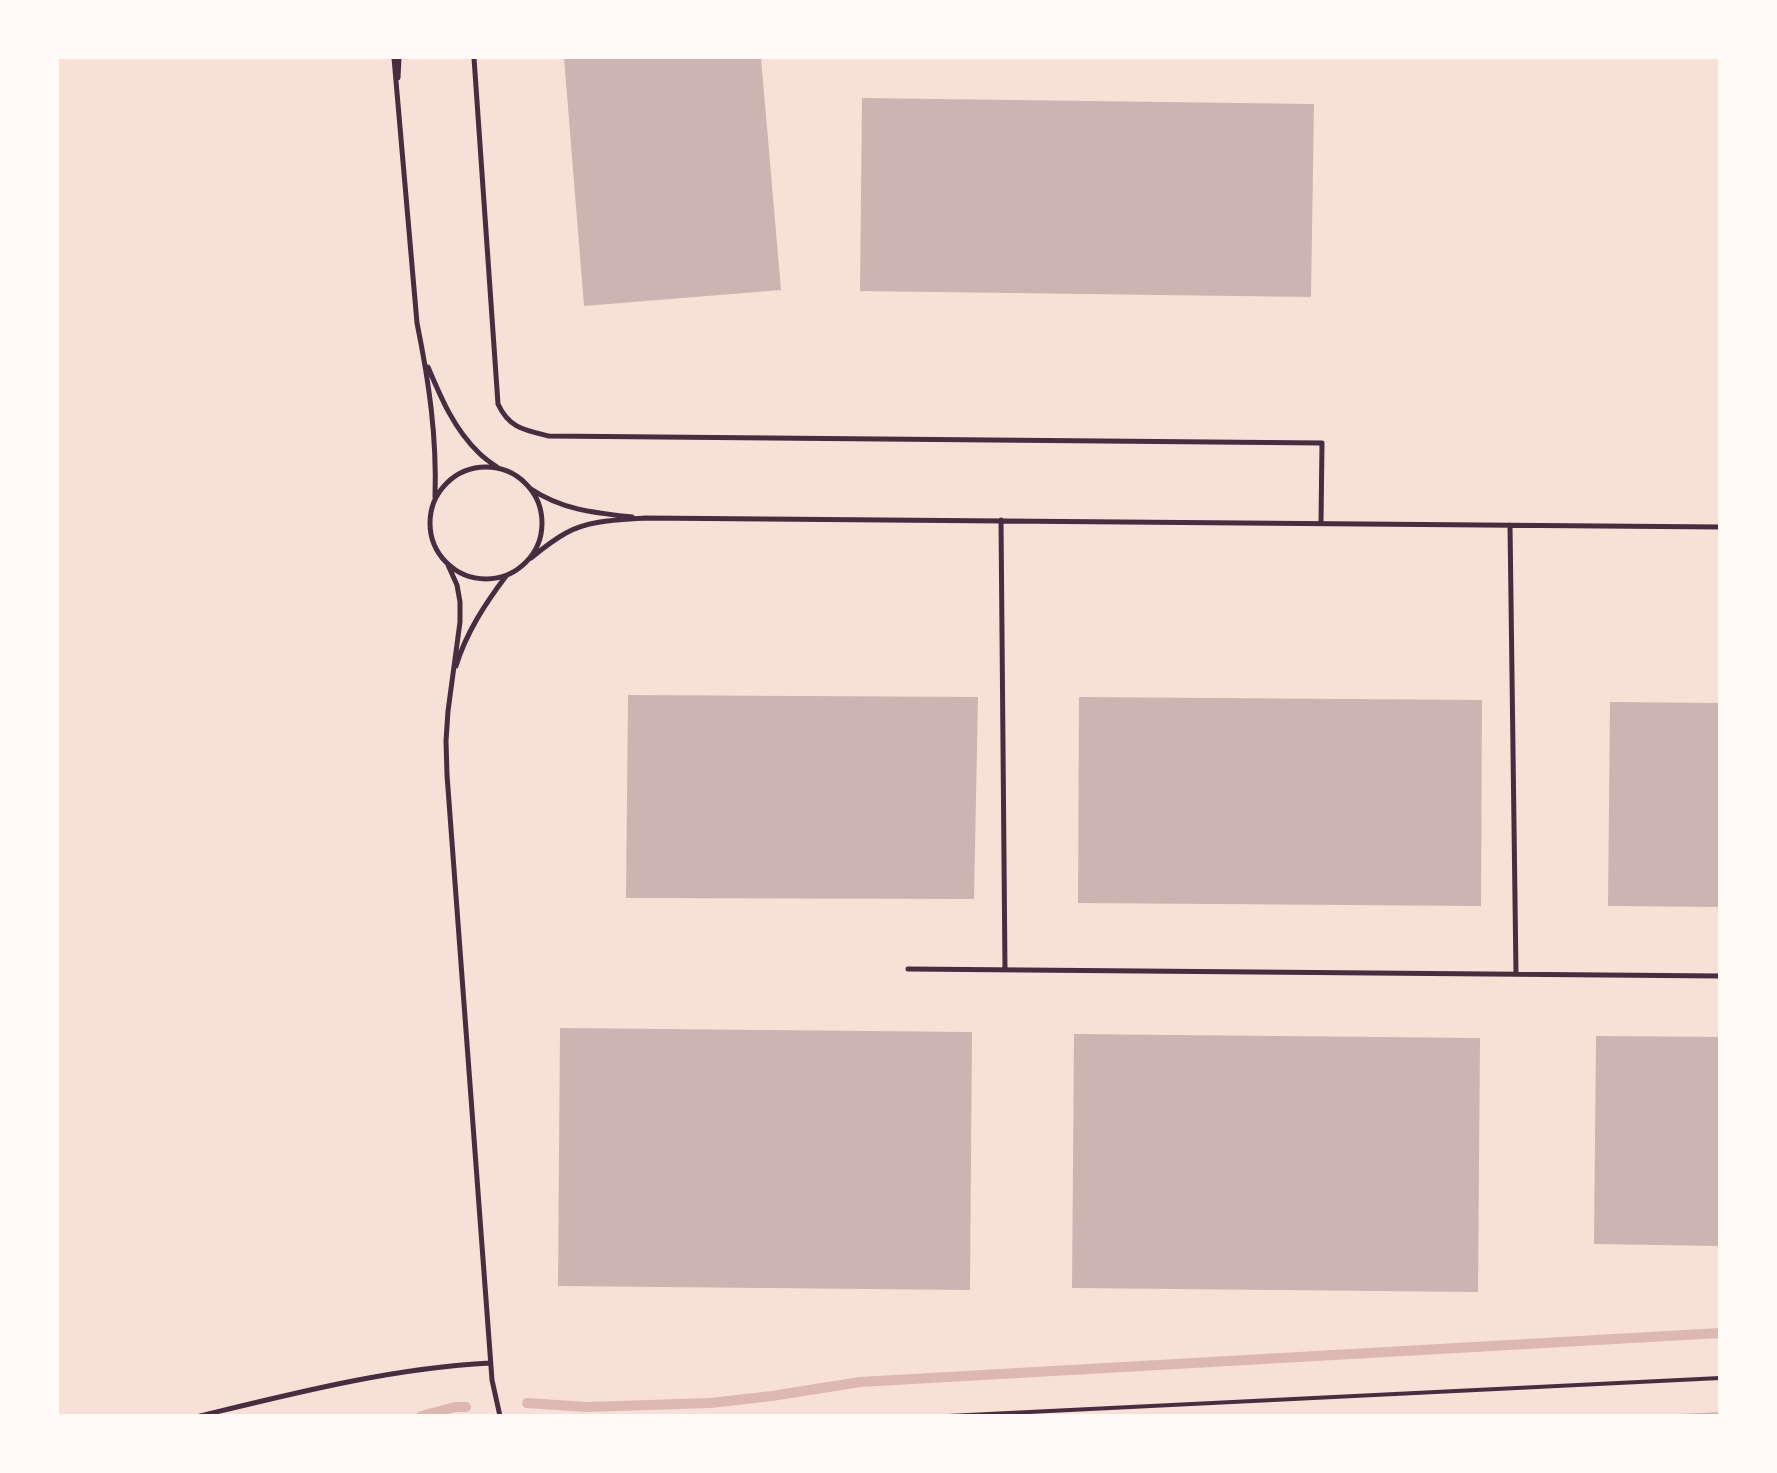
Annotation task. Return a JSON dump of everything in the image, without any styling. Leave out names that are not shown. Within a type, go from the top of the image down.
[{"type":"street","points":[[394,58],[417,323],[434,425],[435,497],[430,515],[430,534],[436,550],[448,565],[457,585],[460,602],[460,622],[451,681],[446,741],[447,775],[490,1363],[500,1416]]},
{"type":"street","points":[[397,104],[399,58]]},
{"type":"street","points":[[474,58],[498,404],[504,416],[516,426],[549,436],[1322,443],[1321,523]]},
{"type":"street","points":[[424,360],[442,401],[457,427],[479,453],[498,468],[516,475],[530,488],[550,500],[572,509],[645,518]]},
{"type":"street","points":[[435,497],[446,482],[461,472],[479,467],[498,468]]},
{"type":"street","points":[[530,488],[539,504],[543,522],[540,541],[531,558]]},
{"type":"street","points":[[448,565],[463,575],[481,579],[500,578],[517,570],[567,532],[602,521],[645,518],[1720,527]]},
{"type":"street","points":[[1002,520],[1004,970]]},
{"type":"street","points":[[1510,525],[1516,974]]},
{"type":"street","points":[[451,681],[472,627],[507,575]]},
{"type":"street","points":[[908,968],[1720,976]]},
{"type":"street","points":[[200,1416],[283,1396],[407,1371],[449,1365],[490,1363]]},
{"type":"lane","points":[[948,1416],[1720,1378]]},
{"type":"building","points":[[564,58],[761,58],[781,290],[584,306]]},
{"type":"building","points":[[862,98],[1314,104],[1311,297],[860,291]]},
{"type":"building","points":[[628,695],[978,697],[974,899],[626,898]]},
{"type":"building","points":[[1079,697],[1482,700],[1481,906],[1078,903]]},
{"type":"building","points":[[1610,702],[1720,703],[1720,907],[1608,906]]},
{"type":"building","points":[[560,1028],[972,1032],[970,1290],[558,1286]]},
{"type":"building","points":[[1074,1034],[1480,1038],[1478,1292],[1072,1288]]},
{"type":"building","points":[[1596,1036],[1720,1037],[1720,1246],[1594,1244]]},
{"type":"building","points":[[1720,1412],[1720,1416],[1679,1416],[1679,1414]]},
{"type":"waterway","points":[[527,1403],[587,1407],[710,1403],[772,1396],[860,1382],[1720,1333]]},
{"type":"waterway","points":[[421,1416],[455,1407],[466,1407]]}]
